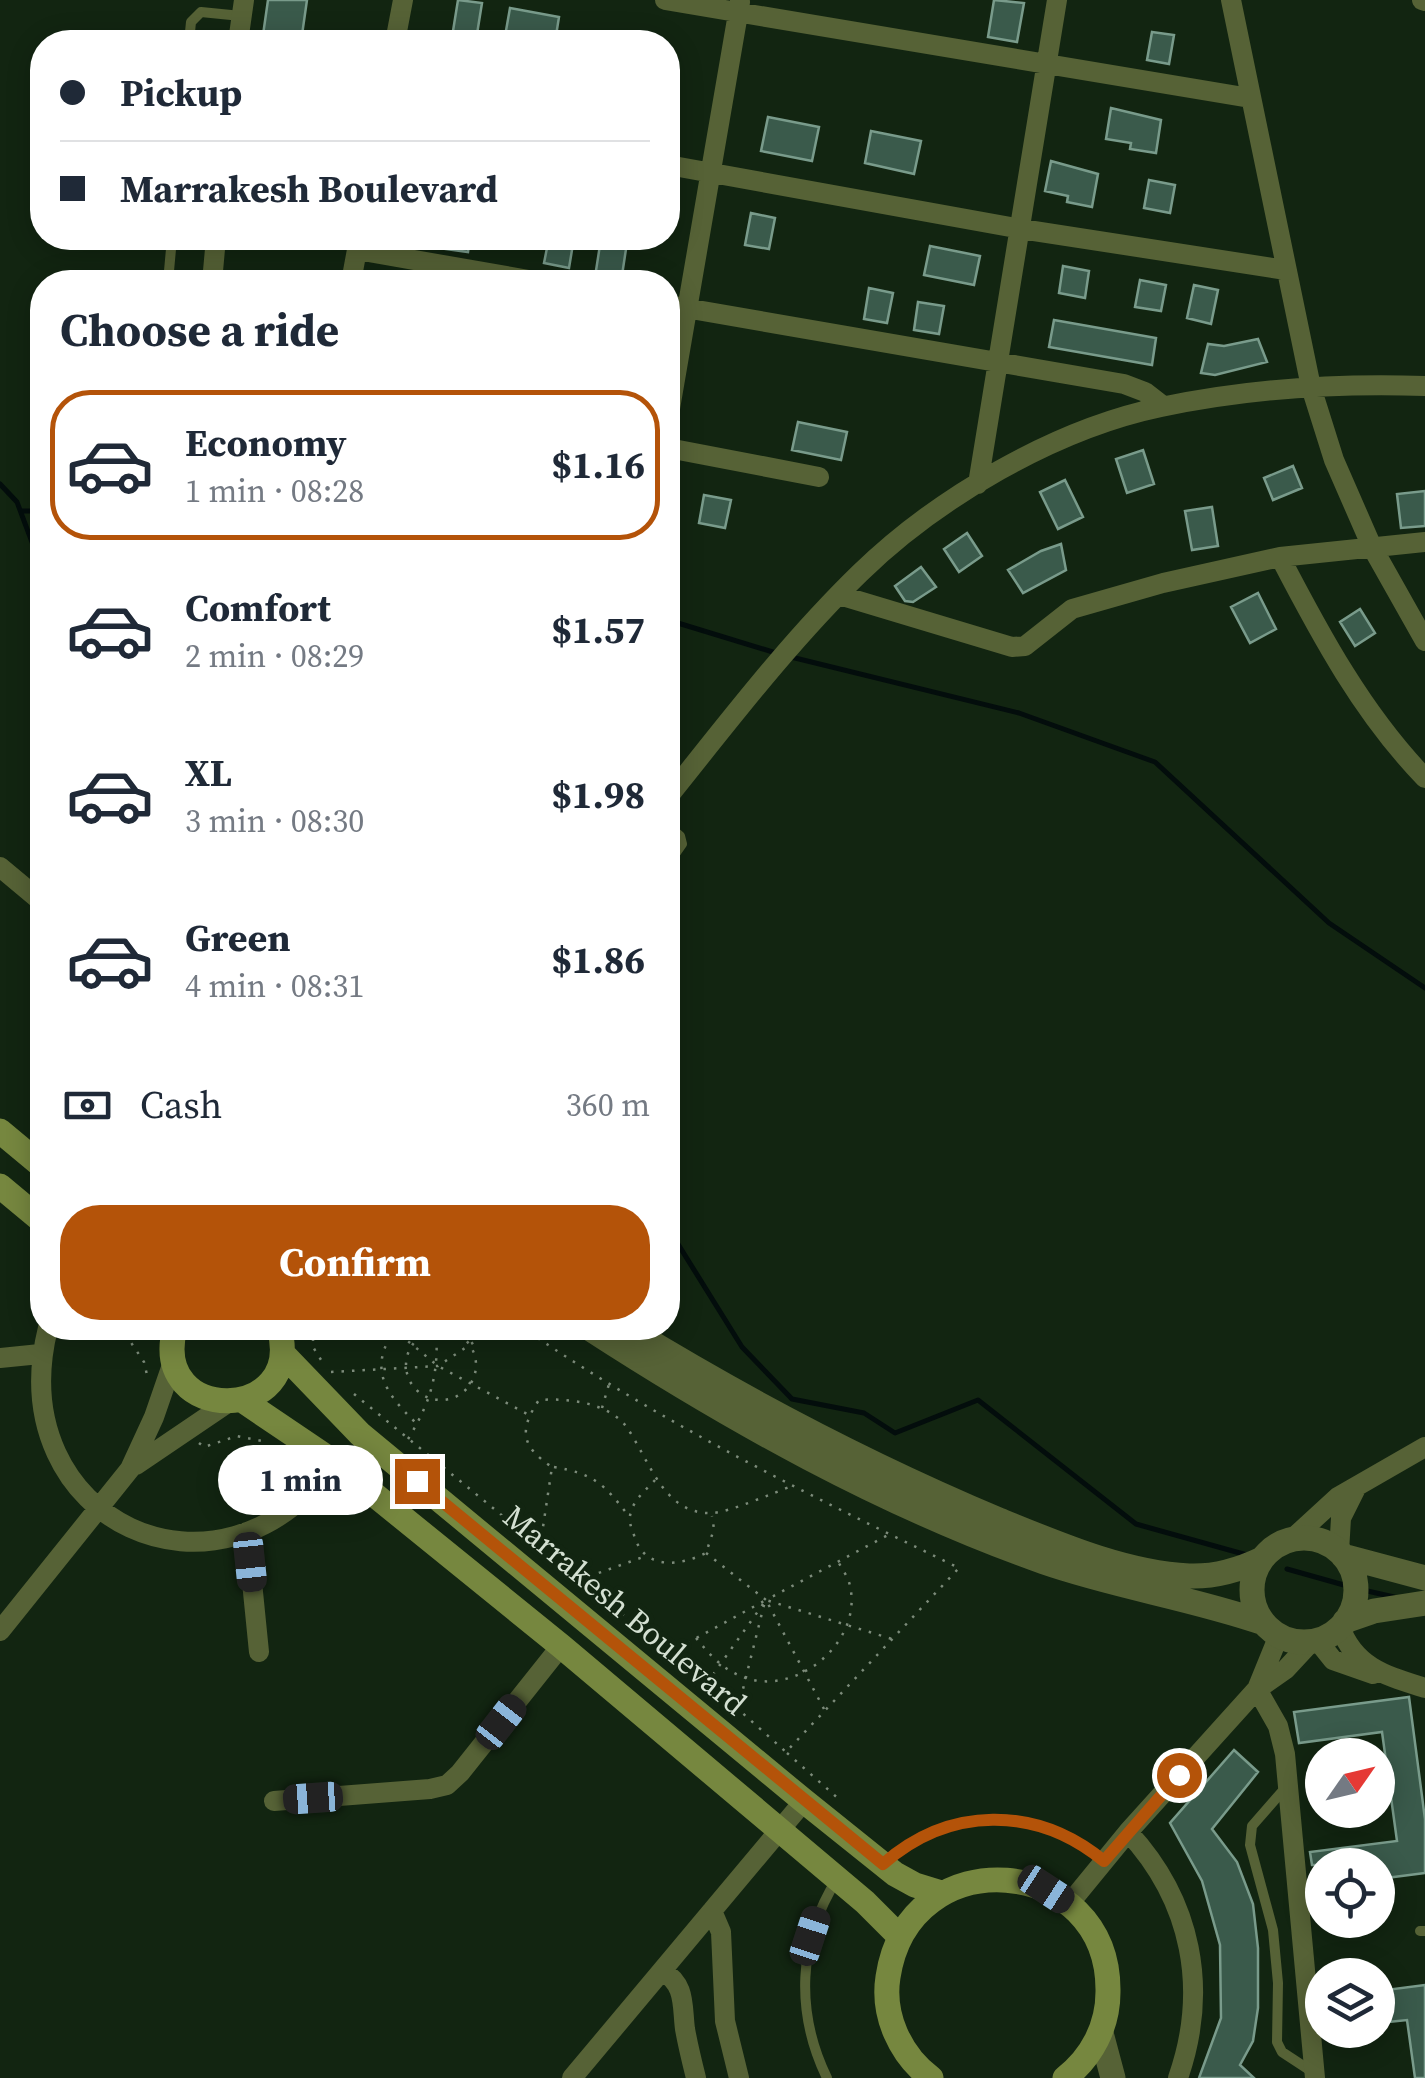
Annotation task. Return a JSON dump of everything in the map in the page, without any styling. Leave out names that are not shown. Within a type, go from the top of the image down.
[{"type":"main road","points":[[0,1132],[30,1156]]},
{"type":"main road","points":[[0,1186],[30,1212]]},
{"type":"main road","points":[[170,1340],[188,1387],[214,1401],[236,1401],[265,1388],[274,1378],[280,1340]]},
{"type":"main road","name":"Marrakesh Boulevard","points":[[285,1340],[360,1434],[883,1864],[915,1885],[941,1893]]},
{"type":"main road","points":[[236,1401],[279,1423],[334,1462],[561,1646],[837,1878],[899,1936]]},
{"type":"main road","points":[[928,2077],[902,2046],[888,2010],[890,1960],[910,1919],[941,1893],[966,1882],[993,1878],[1020,1880],[1046,1889],[1069,1904],[1088,1925],[1102,1950],[1108,1992],[1089,2078]]},
{"type":"main road","points":[[1065,2078],[1096,2042]]},
{"type":"street","points":[[396,30],[402,0]]},
{"type":"street","points":[[665,0],[739,6],[1250,98]]},
{"type":"street","points":[[978,484],[1056,0]]},
{"type":"street","points":[[1231,0],[1310,387],[1334,460],[1372,547],[1425,641]]},
{"type":"street","points":[[680,294],[709,173],[739,6]]},
{"type":"street","points":[[680,167],[1021,229],[1286,270]]},
{"type":"street","points":[[387,250],[483,270]]},
{"type":"street","points":[[680,308],[1124,384],[1145,392],[1162,406]]},
{"type":"street","points":[[680,782],[782,655],[839,595],[903,536],[978,484],[1067,438],[1162,406],[1310,387],[1425,386]]},
{"type":"street","points":[[680,450],[820,477]]},
{"type":"street","points":[[839,595],[1012,647],[1025,646],[1072,610],[1163,583],[1280,557],[1425,542]]},
{"type":"street","points":[[1280,557],[1322,640],[1365,705],[1425,778]]},
{"type":"street","points":[[0,867],[30,892]]},
{"type":"street","points":[[44,1340],[40,1354],[40,1401],[52,1451],[78,1495],[96,1511],[131,1531],[170,1540],[208,1540],[247,1532],[296,1504],[334,1462]]},
{"type":"street","points":[[0,1631],[130,1469],[154,1416],[170,1340]]},
{"type":"street","points":[[608,1340],[738,1418],[946,1524],[1093,1578],[1272,1629],[1295,1641],[1314,1641],[1340,1664],[1425,1688]]},
{"type":"street","points":[[648,1340],[840,1450],[1051,1540],[1137,1567],[1178,1575],[1222,1574],[1262,1559],[1290,1540],[1321,1510],[1425,1447]]},
{"type":"street","points":[[0,1358],[40,1354]]},
{"type":"street","points":[[130,1469],[184,1430],[236,1401]]},
{"type":"street","points":[[1343,1624],[1351,1611],[1355,1588],[1354,1577],[1341,1554],[1341,1518],[1357,1487]]},
{"type":"street","points":[[247,1532],[259,1652]]},
{"type":"street","points":[[1290,1540],[1321,1541],[1341,1554],[1425,1578]]},
{"type":"street","points":[[1262,1559],[1254,1576],[1252,1596],[1272,1629],[1257,1689],[1278,1726],[1288,1786],[1315,2076]]},
{"type":"street","points":[[1069,1904],[1257,1689],[1286,1669],[1314,1641],[1343,1624],[1374,1611],[1425,1603]]},
{"type":"street","points":[[1343,1624],[1359,1659],[1385,1676]]},
{"type":"street","points":[[274,1801],[447,1785],[460,1774],[561,1646]]},
{"type":"street","points":[[572,2078],[804,1801]]},
{"type":"street","points":[[1128,1832],[1168,1886],[1190,1948],[1194,2015],[1178,2078]]},
{"type":"street","points":[[712,1911],[722,1932],[725,2021],[738,2078]]},
{"type":"street","points":[[662,1971],[675,1982],[683,1997],[684,2026],[696,2078]]},
{"type":"street","points":[[1096,2042],[1114,2078]]},
{"type":"lane","points":[[190,30],[191,22],[201,12],[243,8]]},
{"type":"lane","points":[[1288,1786],[1252,1826],[1250,1845],[1273,1930],[1278,1983],[1276,2042],[1282,2052],[1315,2076]]},
{"type":"lane","points":[[883,1864],[929,1832],[965,1821],[1002,1818],[1057,1830],[1104,1861]]},
{"type":"lane","points":[[827,2078],[808,2022],[804,1978],[817,1916],[837,1878]]},
{"type":"path","points":[[129,1340],[144,1362],[149,1383]]},
{"type":"path","points":[[387,1340],[381,1370],[390,1398],[417,1424]]},
{"type":"path","points":[[408,1340],[470,1386],[529,1415]]},
{"type":"path","points":[[417,1340],[412,1344],[406,1368],[414,1388],[429,1399],[447,1400],[470,1386],[476,1368],[471,1346],[463,1340]]},
{"type":"path","points":[[407,1440],[429,1399],[438,1366],[437,1340]]},
{"type":"path","points":[[478,1340],[438,1366],[328,1372],[786,1752],[959,1568],[672,1422],[541,1340]]},
{"type":"path","points":[[602,1410],[609,1384]]},
{"type":"path","points":[[712,1513],[714,1530],[706,1553],[688,1562],[665,1564],[646,1556],[636,1542],[629,1516],[610,1492],[585,1473],[552,1467],[533,1454],[525,1437],[529,1415],[539,1400],[568,1398],[623,1422],[656,1479],[679,1506],[712,1513],[792,1486]]},
{"type":"path","points":[[184,1430],[204,1447],[237,1436],[265,1442],[279,1423]]},
{"type":"path","points":[[540,1549],[552,1467]]},
{"type":"path","points":[[629,1516],[636,1499],[656,1479]]},
{"type":"path","points":[[668,1654],[890,1534]]},
{"type":"path","points":[[706,1553],[766,1600],[892,1639]]},
{"type":"path","points":[[578,1580],[646,1556]]},
{"type":"path","points":[[696,1638],[720,1665],[746,1679],[777,1682],[804,1672],[837,1645],[846,1624],[848,1581],[838,1562]]},
{"type":"path","points":[[706,1684],[766,1600]]},
{"type":"path","points":[[766,1600],[825,1710]]},
{"type":"path","points":[[738,1709],[766,1600]]},
{"type":"building","points":[[268,0],[307,0],[303,30],[264,30]]},
{"type":"building","points":[[458,0],[482,3],[478,30],[453,30]]},
{"type":"building","points":[[994,0],[1024,3],[1017,42],[988,37]]},
{"type":"building","points":[[510,8],[559,17],[557,30],[506,30]]},
{"type":"building","points":[[1152,32],[1174,35],[1169,64],[1147,60]]},
{"type":"building","points":[[1111,108],[1161,120],[1156,153],[1130,149],[1131,143],[1106,139]]},
{"type":"building","points":[[768,117],[819,127],[812,161],[761,151]]},
{"type":"building","points":[[871,131],[921,141],[914,174],[865,163]]},
{"type":"building","points":[[1051,161],[1098,174],[1092,207],[1067,202],[1068,196],[1045,191]]},
{"type":"building","points":[[1149,180],[1175,185],[1170,213],[1144,208]]},
{"type":"building","points":[[751,213],[775,218],[769,249],[745,245]]},
{"type":"building","points":[[930,246],[980,256],[974,285],[924,275]]},
{"type":"building","points":[[547,250],[572,250],[569,268],[544,263]]},
{"type":"building","points":[[599,250],[626,250],[623,270],[596,270]]},
{"type":"building","points":[[1063,266],[1089,271],[1085,298],[1059,293]]},
{"type":"building","points":[[1140,280],[1166,285],[1161,311],[1135,307]]},
{"type":"building","points":[[1194,285],[1218,290],[1211,324],[1187,318]]},
{"type":"building","points":[[869,288],[893,293],[887,323],[864,319]]},
{"type":"building","points":[[918,302],[944,306],[939,334],[914,330]]},
{"type":"building","points":[[1054,320],[1156,338],[1152,365],[1049,347]]},
{"type":"building","points":[[1258,339],[1267,362],[1215,375],[1201,373],[1208,344],[1224,346]]},
{"type":"building","points":[[798,422],[847,432],[841,460],[792,450]]},
{"type":"building","points":[[1143,450],[1154,484],[1127,493],[1116,459]]},
{"type":"building","points":[[1293,466],[1302,488],[1273,500],[1264,478]]},
{"type":"building","points":[[1065,480],[1083,517],[1058,529],[1040,492]]},
{"type":"building","points":[[1425,491],[1425,526],[1401,528],[1397,494]]},
{"type":"building","points":[[704,495],[731,500],[725,528],[699,523]]},
{"type":"building","points":[[1212,507],[1218,546],[1192,550],[1185,511]]},
{"type":"building","points":[[967,533],[982,556],[959,572],[944,549]]},
{"type":"building","points":[[1061,544],[1066,570],[1023,593],[1008,570]]},
{"type":"building","points":[[921,567],[936,587],[913,602],[905,601],[895,586]]},
{"type":"building","points":[[1258,593],[1276,629],[1250,643],[1231,607]]},
{"type":"building","points":[[1360,609],[1375,633],[1355,646],[1340,622]]},
{"type":"building","points":[[1409,1697],[1425,1819],[1425,1873],[1395,1877],[1395,1848],[1342,1848],[1397,1841],[1395,1738],[1383,1738],[1382,1732],[1305,1738],[1305,1742],[1299,1743],[1294,1712]]},
{"type":"building","points":[[1234,1750],[1258,1772],[1212,1829],[1237,1862],[1253,1904],[1258,2008],[1253,2041],[1240,2065],[1254,2078],[1199,2078],[1221,2018],[1220,1945],[1202,1881],[1170,1823]]},
{"type":"building","points":[[1425,1985],[1425,2078],[1415,2078],[1407,2020],[1395,2021],[1395,1989]]},
{"type":"waterway","points":[[0,484],[17,502],[30,537]]},
{"type":"waterway","points":[[21,511],[30,511]]},
{"type":"waterway","points":[[680,624],[776,653]]},
{"type":"waterway","points":[[791,657],[1019,713],[1155,762],[1329,923],[1425,988]]},
{"type":"waterway","points":[[680,1247],[742,1347],[792,1399],[864,1413],[895,1433],[978,1400],[1136,1524],[1247,1555]]},
{"type":"waterway","points":[[1287,1569],[1351,1587]]},
{"type":"waterway","points":[[1363,1590],[1394,1597]]},
{"type":"route","points":[[417,1481],[883,1864],[929,1832],[984,1818],[1021,1820],[1057,1830],[1104,1861],[1179,1775]]}]
